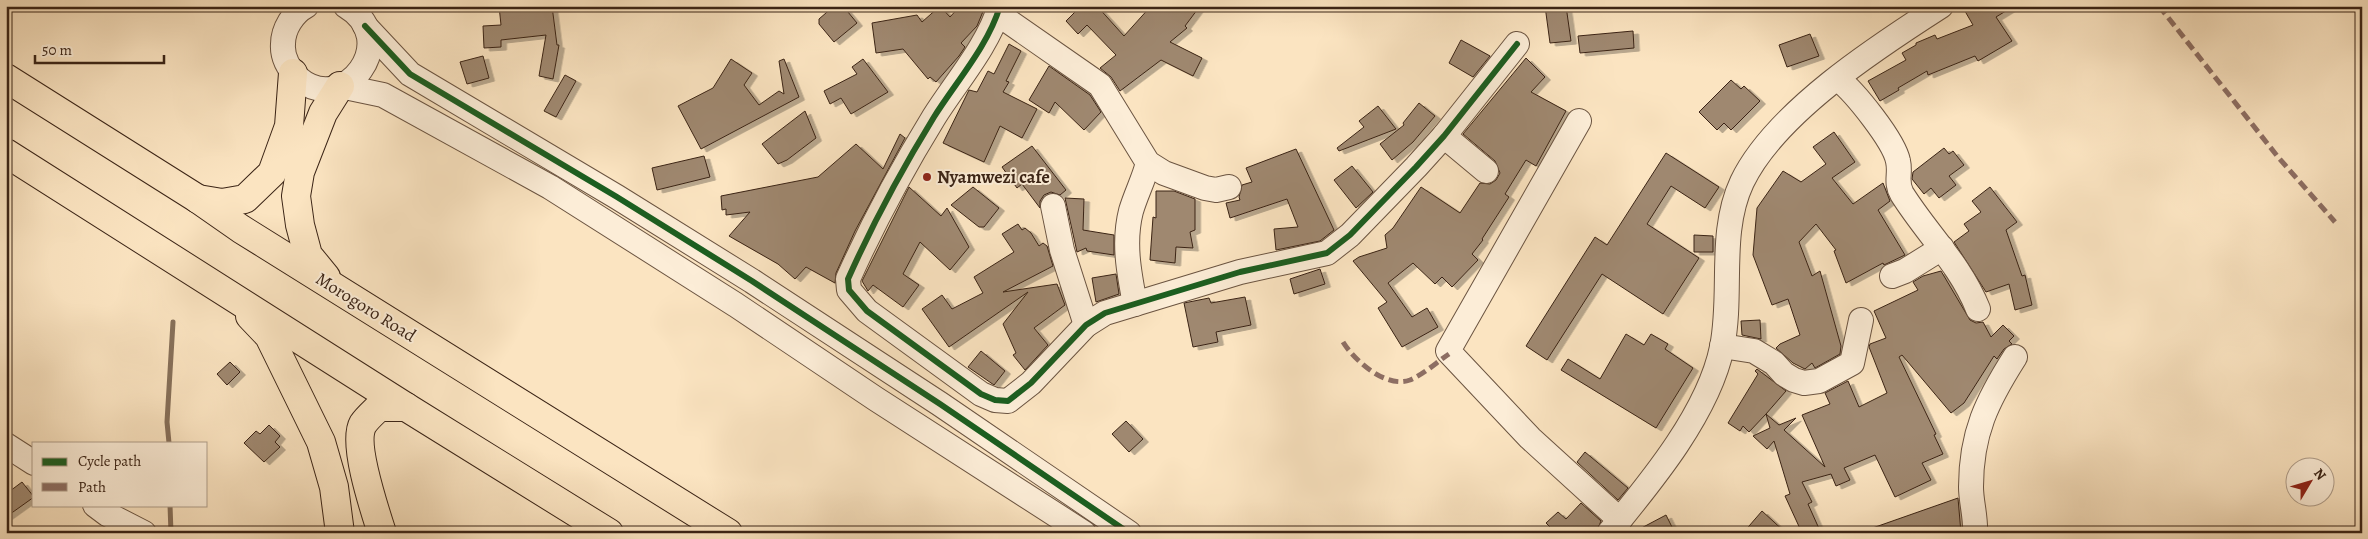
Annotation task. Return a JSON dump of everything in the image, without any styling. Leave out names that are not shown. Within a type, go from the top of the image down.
[{"type":"highway","points":[[198,199],[222,203],[245,199],[272,173],[288,126],[293,73]]},
{"type":"highway","name":"Morogoro Road","points":[[6,78],[334,287],[728,533]]},
{"type":"highway","points":[[334,287],[308,255],[300,225],[296,196],[300,172],[323,112],[340,86]]},
{"type":"highway","points":[[6,153],[406,407],[609,533]]},
{"type":"highway","points":[[230,294],[269,336],[321,442],[334,487],[340,533]]},
{"type":"highway","points":[[382,533],[366,478],[360,445],[362,425],[379,407],[406,407]]},
{"type":"street","points":[[346,6],[360,17],[365,26],[410,74],[617,197],[752,281],[940,404],[1129,533]]},
{"type":"street","points":[[1579,121],[1448,351],[1614,526],[1680,440],[1712,380],[1722,346],[1732,217],[1742,182],[1774,133],[1790,117],[1907,28],[1941,6]]},
{"type":"street","points":[[295,9],[288,23],[282,43],[284,54],[293,73],[300,80],[315,86],[330,88],[340,86],[358,75],[364,66],[370,47],[365,26]]},
{"type":"street","points":[[1229,187],[1216,190],[1205,188],[1164,174],[1148,163],[1100,85],[999,10],[982,43],[934,116],[880,213],[848,279],[849,290],[868,311],[981,394],[995,400],[1008,401],[1031,383],[1086,325],[1105,313],[1240,272],[1327,253],[1350,235],[1377,209],[1444,136],[1517,44]]},
{"type":"street","points":[[1838,79],[1847,86],[1876,123],[1891,146],[1898,160],[1898,187],[1923,225],[1965,279],[1978,308]]},
{"type":"street","points":[[340,86],[383,95],[550,187],[736,305],[876,400],[1084,533]]},
{"type":"street","points":[[1444,136],[1486,171]]},
{"type":"street","points":[[1135,304],[1127,264],[1128,229],[1132,210],[1148,163]]},
{"type":"street","points":[[1053,206],[1062,250],[1086,325]]},
{"type":"street","points":[[1892,276],[1905,271],[1942,248]]},
{"type":"street","points":[[1722,346],[1754,351],[1794,380],[1804,383],[1818,380],[1852,363],[1861,320]]},
{"type":"street","points":[[1975,533],[1971,488],[1975,437],[1999,382],[2015,357]]},
{"type":"street","points":[[6,445],[32,462]]},
{"type":"street","points":[[96,506],[107,514],[144,533]]},
{"type":"building","points":[[499,6],[552,6],[557,45],[559,45],[553,79],[539,76],[546,35],[501,40],[501,47],[484,48],[483,26],[501,25]]},
{"type":"building","points":[[834,6],[843,6],[857,23],[834,42],[819,24],[819,19]]},
{"type":"building","points":[[940,6],[950,17],[960,6],[982,6],[984,9],[977,26],[961,43],[965,47],[936,82],[930,77],[928,79],[903,49],[876,53],[872,23],[917,15],[922,22]]},
{"type":"building","points":[[1081,6],[1097,6],[1124,36],[1151,6],[1200,6],[1185,26],[1187,28],[1170,42],[1202,58],[1193,76],[1161,60],[1120,91],[1111,77],[1100,68],[1116,55],[1087,25],[1078,34],[1066,21]]},
{"type":"building","points":[[1545,6],[1566,6],[1571,41],[1550,43]]},
{"type":"building","points":[[1962,6],[2014,6],[1996,17],[2012,41],[1978,61],[1975,56],[1928,75],[1927,71],[1880,101],[1868,81],[1906,60],[1902,53],[1916,45],[1916,43],[1935,35],[1937,39],[1973,25]]},
{"type":"building","points":[[1633,31],[1634,48],[1580,53],[1578,36]]},
{"type":"building","points":[[1810,34],[1819,56],[1787,67],[1779,45]]},
{"type":"building","points":[[1461,40],[1490,56],[1473,77],[1449,63]]},
{"type":"building","points":[[1009,44],[1021,51],[1006,81],[1009,82],[1003,92],[1037,109],[1022,138],[1000,126],[984,162],[943,143],[969,90],[977,92],[988,71],[994,74]]},
{"type":"building","points":[[483,56],[489,78],[467,84],[460,62]]},
{"type":"building","points":[[1526,58],[1545,77],[1531,92],[1566,111],[1536,166],[1526,160],[1505,194],[1509,197],[1483,240],[1472,254],[1478,260],[1452,287],[1442,277],[1435,284],[1413,263],[1388,283],[1412,317],[1427,308],[1438,327],[1402,347],[1378,308],[1387,302],[1353,261],[1359,257],[1387,248],[1385,235],[1393,228],[1421,187],[1460,213],[1480,183],[1490,184],[1496,180],[1500,173],[1495,161],[1463,134]]},
{"type":"building","points":[[731,59],[752,73],[744,85],[759,105],[779,91],[784,94],[779,61],[784,59],[799,97],[701,149],[678,106],[713,88]]},
{"type":"building","points":[[863,59],[888,92],[851,114],[841,98],[830,104],[824,91],[857,74],[852,67]]},
{"type":"building","points":[[1049,66],[1090,95],[1101,112],[1084,130],[1055,102],[1049,113],[1029,100]]},
{"type":"building","points":[[565,75],[576,81],[556,117],[544,111]]},
{"type":"building","points":[[1731,80],[1741,89],[1744,86],[1760,101],[1731,130],[1724,123],[1717,130],[1699,112]]},
{"type":"building","points":[[1419,103],[1435,116],[1413,142],[1392,160],[1380,144],[1404,125],[1403,123]]},
{"type":"building","points":[[1378,106],[1396,129],[1339,151],[1337,148],[1364,127],[1359,121]]},
{"type":"building","points":[[805,111],[816,138],[787,160],[778,164],[762,144]]},
{"type":"building","points":[[1834,132],[1855,162],[1832,178],[1853,204],[1883,183],[1890,201],[1878,210],[1905,255],[1884,265],[1883,263],[1846,283],[1834,251],[1836,250],[1816,224],[1799,242],[1812,276],[1820,271],[1841,346],[1840,354],[1815,368],[1812,363],[1805,369],[1793,363],[1776,348],[1780,344],[1800,335],[1788,299],[1772,305],[1753,255],[1757,208],[1783,171],[1801,182],[1826,164],[1813,147]]},
{"type":"building","points":[[900,134],[905,138],[855,231],[836,273],[835,283],[806,267],[795,279],[778,264],[729,236],[750,212],[726,215],[726,209],[722,210],[721,196],[818,177],[856,144],[883,169]]},
{"type":"building","points":[[1032,146],[1066,190],[1060,195],[1051,192],[1044,195],[1040,201],[1040,208],[1022,184],[1017,188],[1002,167]]},
{"type":"building","points":[[1944,148],[1949,154],[1953,151],[1964,165],[1949,176],[1956,185],[1939,198],[1931,188],[1924,194],[1912,179],[1913,172]]},
{"type":"building","points":[[1296,149],[1334,230],[1320,241],[1276,250],[1274,229],[1298,227],[1287,199],[1230,218],[1226,203],[1240,200],[1242,185],[1252,182],[1246,168]]},
{"type":"building","points":[[1666,153],[1719,187],[1705,208],[1671,186],[1647,224],[1699,258],[1663,314],[1602,274],[1547,360],[1526,346],[1595,237],[1607,245]]},
{"type":"building","points":[[704,156],[710,177],[657,190],[652,168]]},
{"type":"building","points":[[1352,166],[1373,192],[1356,208],[1334,180]]},
{"type":"building","points":[[909,187],[941,216],[947,208],[969,247],[950,270],[920,242],[903,274],[919,285],[903,307],[873,285],[868,291],[862,281]]},
{"type":"building","points":[[973,187],[999,208],[984,227],[979,227],[951,205]]},
{"type":"building","points":[[1990,187],[2017,222],[2006,230],[2022,276],[2025,275],[2032,305],[2015,310],[2009,284],[1986,292],[1954,242],[1969,231],[1964,224],[1981,212],[1972,201]]},
{"type":"building","points":[[1156,191],[1174,191],[1195,199],[1195,230],[1190,232],[1193,248],[1176,247],[1175,263],[1150,260],[1153,217],[1156,218]]},
{"type":"building","points":[[1065,198],[1084,199],[1083,230],[1114,235],[1114,255],[1087,251],[1086,248],[1077,252]]},
{"type":"building","points":[[1018,224],[1022,230],[1025,228],[1031,233],[1039,246],[1043,243],[1047,246],[1053,266],[1003,292],[1057,284],[1065,305],[1034,328],[1048,345],[1025,370],[1013,355],[1016,353],[1003,324],[1028,292],[949,347],[922,309],[942,295],[952,309],[983,293],[974,277],[1014,252],[1002,234]]},
{"type":"building","points":[[1694,235],[1713,236],[1713,252],[1694,252]]},
{"type":"building","points":[[1320,269],[1325,284],[1294,294],[1290,279]]},
{"type":"building","points":[[1941,271],[1970,320],[1976,323],[1983,322],[1991,337],[2003,325],[2014,336],[2009,341],[2012,344],[2004,349],[1997,359],[1994,356],[1964,403],[1951,413],[1902,355],[1899,357],[1936,434],[1934,435],[1943,454],[1922,463],[1931,480],[1895,497],[1875,455],[1844,468],[1850,480],[1836,486],[1831,474],[1802,482],[1812,502],[1808,504],[1821,533],[1802,533],[1785,496],[1790,494],[1774,441],[1767,449],[1753,436],[1770,428],[1766,414],[1779,425],[1796,418],[1784,430],[1825,467],[1802,415],[1830,404],[1825,393],[1848,381],[1859,407],[1887,393],[1869,347],[1870,344],[1886,338],[1874,311],[1918,290],[1913,282],[1923,276]]},
{"type":"building","points":[[1116,274],[1119,294],[1096,302],[1092,278]]},
{"type":"building","points":[[1245,297],[1251,325],[1216,332],[1218,342],[1193,347],[1184,303],[1209,298],[1211,303]]},
{"type":"building","points":[[1760,320],[1761,339],[1742,335],[1741,321]]},
{"type":"building","points":[[1626,334],[1644,345],[1651,334],[1668,344],[1665,349],[1693,368],[1656,428],[1561,370],[1568,359],[1600,379]]},
{"type":"building","points":[[981,351],[1005,371],[994,385],[968,367]]},
{"type":"building","points":[[230,362],[240,372],[227,385],[217,374]]},
{"type":"building","points":[[1757,369],[1786,391],[1749,432],[1743,426],[1740,431],[1728,423],[1758,374],[1755,371]]},
{"type":"building","points":[[1126,421],[1143,439],[1129,452],[1112,434]]},
{"type":"building","points":[[269,425],[280,436],[275,442],[280,447],[264,462],[244,443],[256,431],[260,434]]},
{"type":"building","points":[[1585,452],[1628,488],[1618,500],[1577,462]]},
{"type":"building","points":[[22,482],[32,494],[32,498],[6,517],[6,494]]},
{"type":"building","points":[[1958,498],[1961,533],[1864,533],[1864,531]]},
{"type":"building","points":[[1581,503],[1601,521],[1596,533],[1553,533],[1554,531],[1546,523],[1558,512],[1566,519]]},
{"type":"building","points":[[1762,511],[1786,533],[1743,533]]},
{"type":"building","points":[[1666,515],[1675,533],[1632,533]]},
{"type":"waterway","points":[[169,442],[167,422],[173,322]]},
{"type":"waterway","points":[[170,506],[171,533]]},
{"type":"marked path","points":[[2159,6],[2278,157],[2335,222]]},
{"type":"marked path","points":[[1343,342],[1355,357],[1372,371],[1381,377],[1401,382],[1410,380],[1449,354]]},
{"type":"cycle path","points":[[1000,6],[995,21],[980,49],[934,117],[899,176],[867,237],[848,279],[849,290],[867,311],[981,394],[995,400],[1008,401],[1031,383],[1086,325],[1105,313],[1240,272],[1327,253],[1350,235],[1416,167],[1444,136],[1517,44]]},
{"type":"cycle path","points":[[365,26],[410,74],[617,197],[752,281],[940,404],[1129,533]]},
{"type":"place","name":"Nyamwezi cafe","points":[[927,177]]}]
